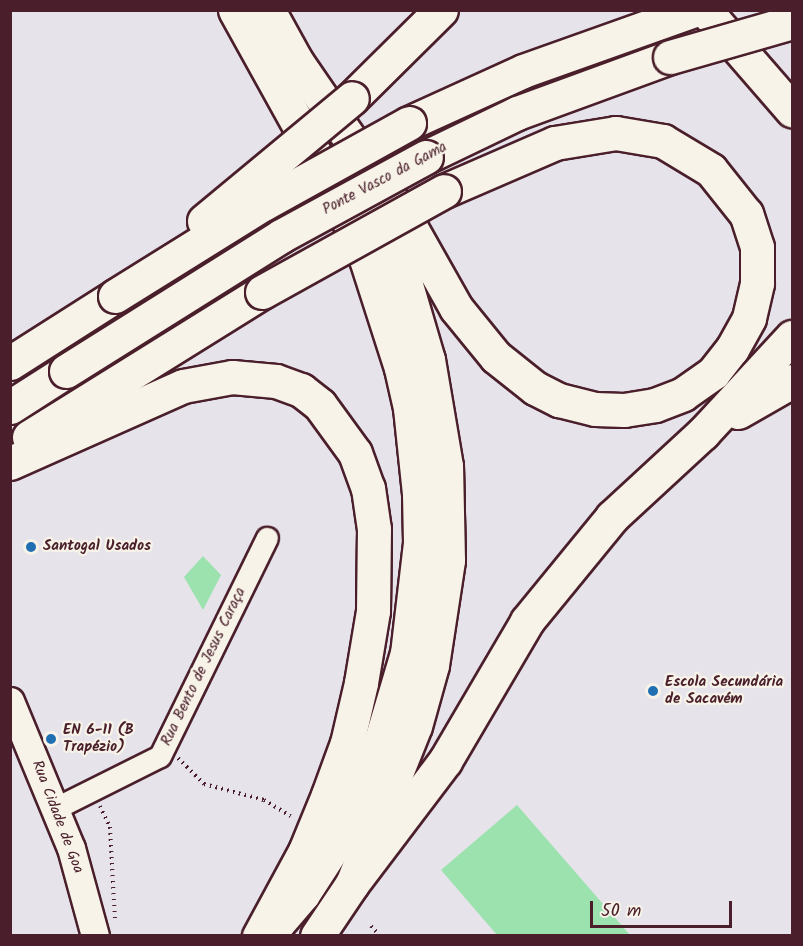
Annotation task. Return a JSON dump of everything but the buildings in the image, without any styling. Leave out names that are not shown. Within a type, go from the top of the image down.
[{"type":"highway","points":[[235,10],[332,185],[366,259],[401,368],[410,408],[419,494],[420,543],[408,643],[376,757],[332,849],[303,894],[267,936]]},
{"type":"highway","points":[[268,10],[357,170],[405,285],[428,360],[446,466],[447,560],[432,665],[401,765],[352,884]]},
{"type":"highway","points":[[352,98],[408,10]]},
{"type":"highway","points":[[115,296],[382,72],[441,10]]},
{"type":"highway","points":[[10,363],[263,204],[409,123],[523,71],[637,28],[694,10]]},
{"type":"highway","points":[[705,10],[792,110]]},
{"type":"highway","points":[[766,10],[792,37]]},
{"type":"highway","name":"Ponte Vasco da Gama","points":[[10,407],[281,236],[426,157],[517,113],[670,57],[792,22]]},
{"type":"highway","points":[[10,450],[309,263],[444,191],[526,152],[576,138],[616,133],[663,141],[711,170],[746,214],[757,247],[757,283],[749,318],[732,350],[713,373],[683,394],[655,405],[624,411],[595,409],[559,400],[535,388],[496,357],[456,308],[411,228],[290,52]]},
{"type":"highway","points":[[317,936],[352,884],[445,761],[527,621],[612,517],[703,433],[792,337]]},
{"type":"highway","points":[[10,463],[183,386],[232,377],[276,381],[301,390],[320,405],[355,453],[368,488],[374,530],[373,611],[347,743],[305,851],[259,936]]},
{"type":"highway","points":[[703,433],[792,381]]},
{"type":"street","name":"Rua Bento de Jesus Caraça","points":[[56,808],[150,764],[167,747],[267,538]]},
{"type":"street","name":"Rua Cidade de Goa","points":[[10,701],[105,930]]},
{"type":"path","points":[[167,747],[204,784],[264,800],[297,822]]},
{"type":"path","points":[[98,799],[110,827],[105,930]]},
{"type":"path","points":[[372,926],[380,936]]},
{"type":"green space","points":[[203,556],[221,575],[203,610],[184,577]]},
{"type":"green space","points":[[517,805],[630,935],[497,935],[441,870]]},
{"type":"place","name":"Santogal Usados","points":[[31,547]]},
{"type":"place","name":"Escola Secundária de Sacavém","points":[[653,691]]},
{"type":"place","name":"EN 6-11 (B Trapézio)","points":[[51,739]]}]
